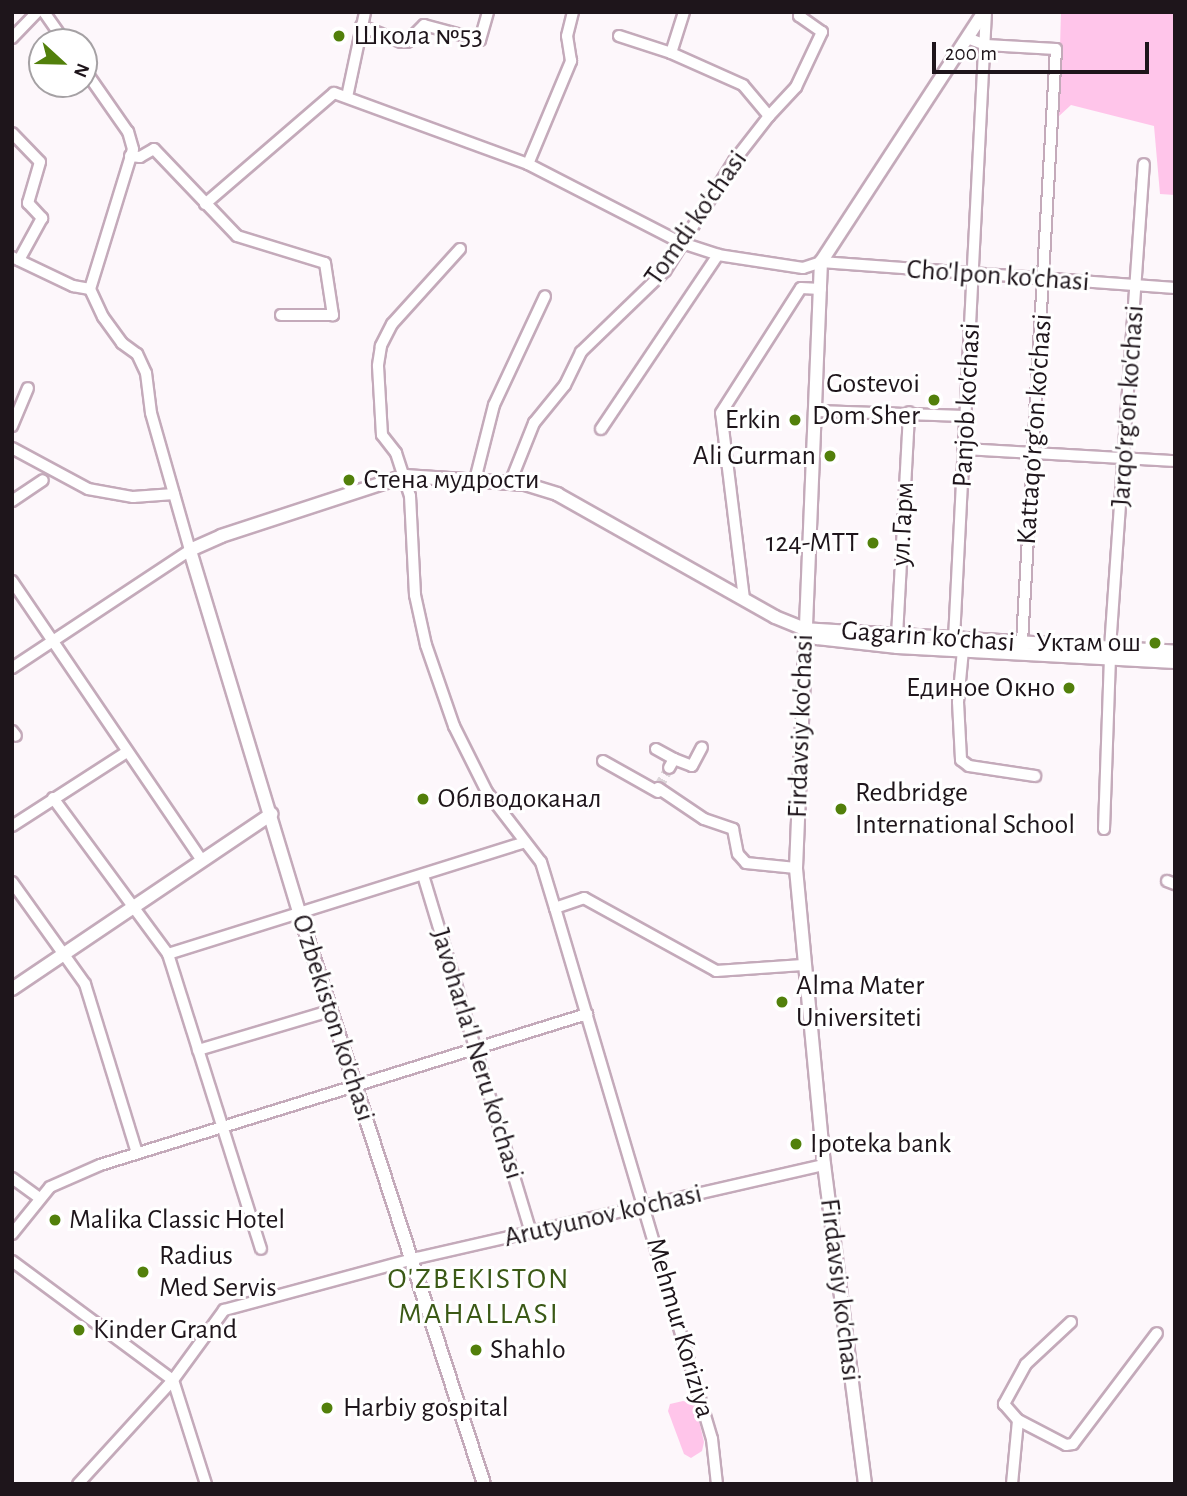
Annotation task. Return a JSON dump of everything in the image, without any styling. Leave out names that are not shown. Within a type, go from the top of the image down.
[{"type":"main road","points":[[821,262],[970,39],[985,12]]},
{"type":"main road","name":"Firdavsiy ko'chasi","points":[[821,262],[796,868],[803,965],[824,1165],[865,1484]]},
{"type":"main road","points":[[190,550],[221,536],[405,476],[510,483],[557,494],[744,599],[804,629]]},
{"type":"main road","name":"O'zbekiston ko'chasi","points":[[190,550],[330,1011],[484,1484]]},
{"type":"main road","name":"Gagarin ko'chasi","points":[[804,629],[1022,643],[1175,662]]},
{"type":"main road","name":"Gagarin ko'chasi","points":[[804,629],[817,638],[963,650],[1110,654],[1175,652]]},
{"type":"main road","points":[[12,989],[271,814]]},
{"type":"street","points":[[12,38],[37,12]]},
{"type":"street","points":[[44,12],[55,28]]},
{"type":"street","points":[[205,204],[334,93],[347,97],[365,12]]},
{"type":"street","points":[[361,26],[401,42],[407,42],[424,25],[480,40],[488,12]]},
{"type":"street","points":[[528,164],[572,61],[567,36],[573,12]]},
{"type":"street","points":[[671,53],[684,12]]},
{"type":"street","name":"Tomdi ko'chasi","points":[[510,483],[534,423],[565,385],[581,352],[638,300],[665,271],[769,116],[796,88],[822,32],[799,16],[802,12]]},
{"type":"street","name":"Panjob ko'chasi","points":[[954,639],[975,275],[986,45],[985,12]]},
{"type":"street","points":[[619,36],[671,53],[743,85],[769,116]]},
{"type":"street","name":"Kattaqo'rg'on ko'chasi","points":[[970,39],[986,45],[1056,49],[1046,279],[1032,452],[1022,643]]},
{"type":"street","points":[[12,668],[190,550],[151,413],[146,373],[137,354],[122,342],[103,317],[90,289],[131,156],[128,132],[98,89]]},
{"type":"street","name":"Cho'lpon ko'chasi","points":[[347,97],[400,121],[528,164],[682,243],[718,255],[803,268],[821,262],[1175,288]]},
{"type":"street","points":[[12,133],[37,156],[40,165],[28,203],[41,218],[15,258],[73,286],[90,289]]},
{"type":"street","points":[[131,156],[140,157],[154,149],[237,236],[328,266],[333,314],[281,315]]},
{"type":"street","name":"Jarqo'rg'on ko'chasi","points":[[1104,829],[1110,654],[1144,164]]},
{"type":"street","points":[[405,476],[396,453],[382,435],[381,346],[392,324],[460,248]]},
{"type":"street","points":[[601,429],[718,255]]},
{"type":"street","points":[[744,599],[721,413],[801,288],[821,289]]},
{"type":"street","points":[[475,480],[494,405],[545,296]]},
{"type":"street","points":[[12,426],[28,388]]},
{"type":"street","points":[[814,411],[909,412],[967,416]]},
{"type":"street","name":"ул.Гарм","points":[[897,636],[909,412]]},
{"type":"street","points":[[12,448],[88,489],[133,497],[174,494]]},
{"type":"street","points":[[965,449],[1175,461]]},
{"type":"street","name":"Mehmur Koriziya","points":[[405,476],[415,595],[426,645],[454,726],[487,792],[541,862],[646,1206],[679,1334],[712,1439],[717,1484]]},
{"type":"street","points":[[12,501],[43,480]]},
{"type":"street","points":[[12,581],[202,862]]},
{"type":"street","points":[[963,650],[958,702],[961,760],[969,766],[1035,776]]},
{"type":"street","points":[[656,749],[671,763],[692,766],[702,747]]},
{"type":"street","points":[[12,826],[127,752]]},
{"type":"street","points":[[603,761],[658,790],[704,819],[733,829],[738,854],[746,863],[796,868]]},
{"type":"street","points":[[53,798],[132,909],[168,954],[261,1249]]},
{"type":"street","points":[[168,954],[300,915],[525,842]]},
{"type":"street","name":"Javoharla'l Neru ko'chasi","points":[[423,875],[531,1233]]},
{"type":"street","points":[[12,882],[85,984],[138,1153]]},
{"type":"street","points":[[555,908],[578,898],[591,900],[716,971],[803,965]]},
{"type":"street","points":[[198,1049],[330,1011]]},
{"type":"street","points":[[12,1234],[40,1198],[57,1184],[138,1153],[587,1014]]},
{"type":"street","name":"Arutyunov ko'chasi","points":[[78,1484],[173,1380],[224,1310],[409,1260],[824,1165]]},
{"type":"street","points":[[12,1178],[40,1198]]},
{"type":"street","points":[[12,1261],[173,1380],[206,1484]]},
{"type":"street","points":[[1070,1322],[1026,1364],[1006,1397],[1007,1410],[1018,1420],[1066,1445],[1073,1444],[1157,1333]]},
{"type":"street","points":[[1012,1484],[1018,1420]]},
{"type":"shaded area","points":[[1061,12],[1175,12],[1175,195],[1160,194],[1154,126],[1071,105],[1058,117]]},
{"type":"shaded area","points":[[683,1401],[695,1404],[704,1442],[702,1451],[691,1458],[684,1454],[668,1411],[670,1404]]},
{"type":"tunnel","points":[[658,788],[669,768]]},
{"type":"place","name":"Школа №53","points":[[339,36]]},
{"type":"place","name":"Gostevoi Dom Sher","points":[[934,400]]},
{"type":"place","name":"Erkin","points":[[795,420]]},
{"type":"place","name":"Ali Gurman","points":[[830,456]]},
{"type":"place","name":"Стена мудрости","points":[[349,480]]},
{"type":"place","name":"124-MTT","points":[[873,543]]},
{"type":"place","name":"Уктам ош","points":[[1155,643]]},
{"type":"place","name":"Единое Окно","points":[[1069,688]]},
{"type":"place","name":"Облводоканал","points":[[423,799]]},
{"type":"place","name":"Redbridge International School","points":[[841,809]]},
{"type":"place","name":"Alma Mater Universiteti","points":[[782,1002]]},
{"type":"place","name":"Ipoteka bank","points":[[796,1144]]},
{"type":"place","name":"Malika Classic Hotel","points":[[55,1220]]},
{"type":"place","name":"Radius Med Servis","points":[[143,1272]]},
{"type":"place","name":"Kinder Grand","points":[[79,1330]]},
{"type":"place","name":"Shahlo","points":[[476,1350]]},
{"type":"place","name":"Harbiy gospital","points":[[327,1408]]},
{"type":"district","name":"O'ZBEKISTON MAHALLASI","points":[[479,1296]]}]
